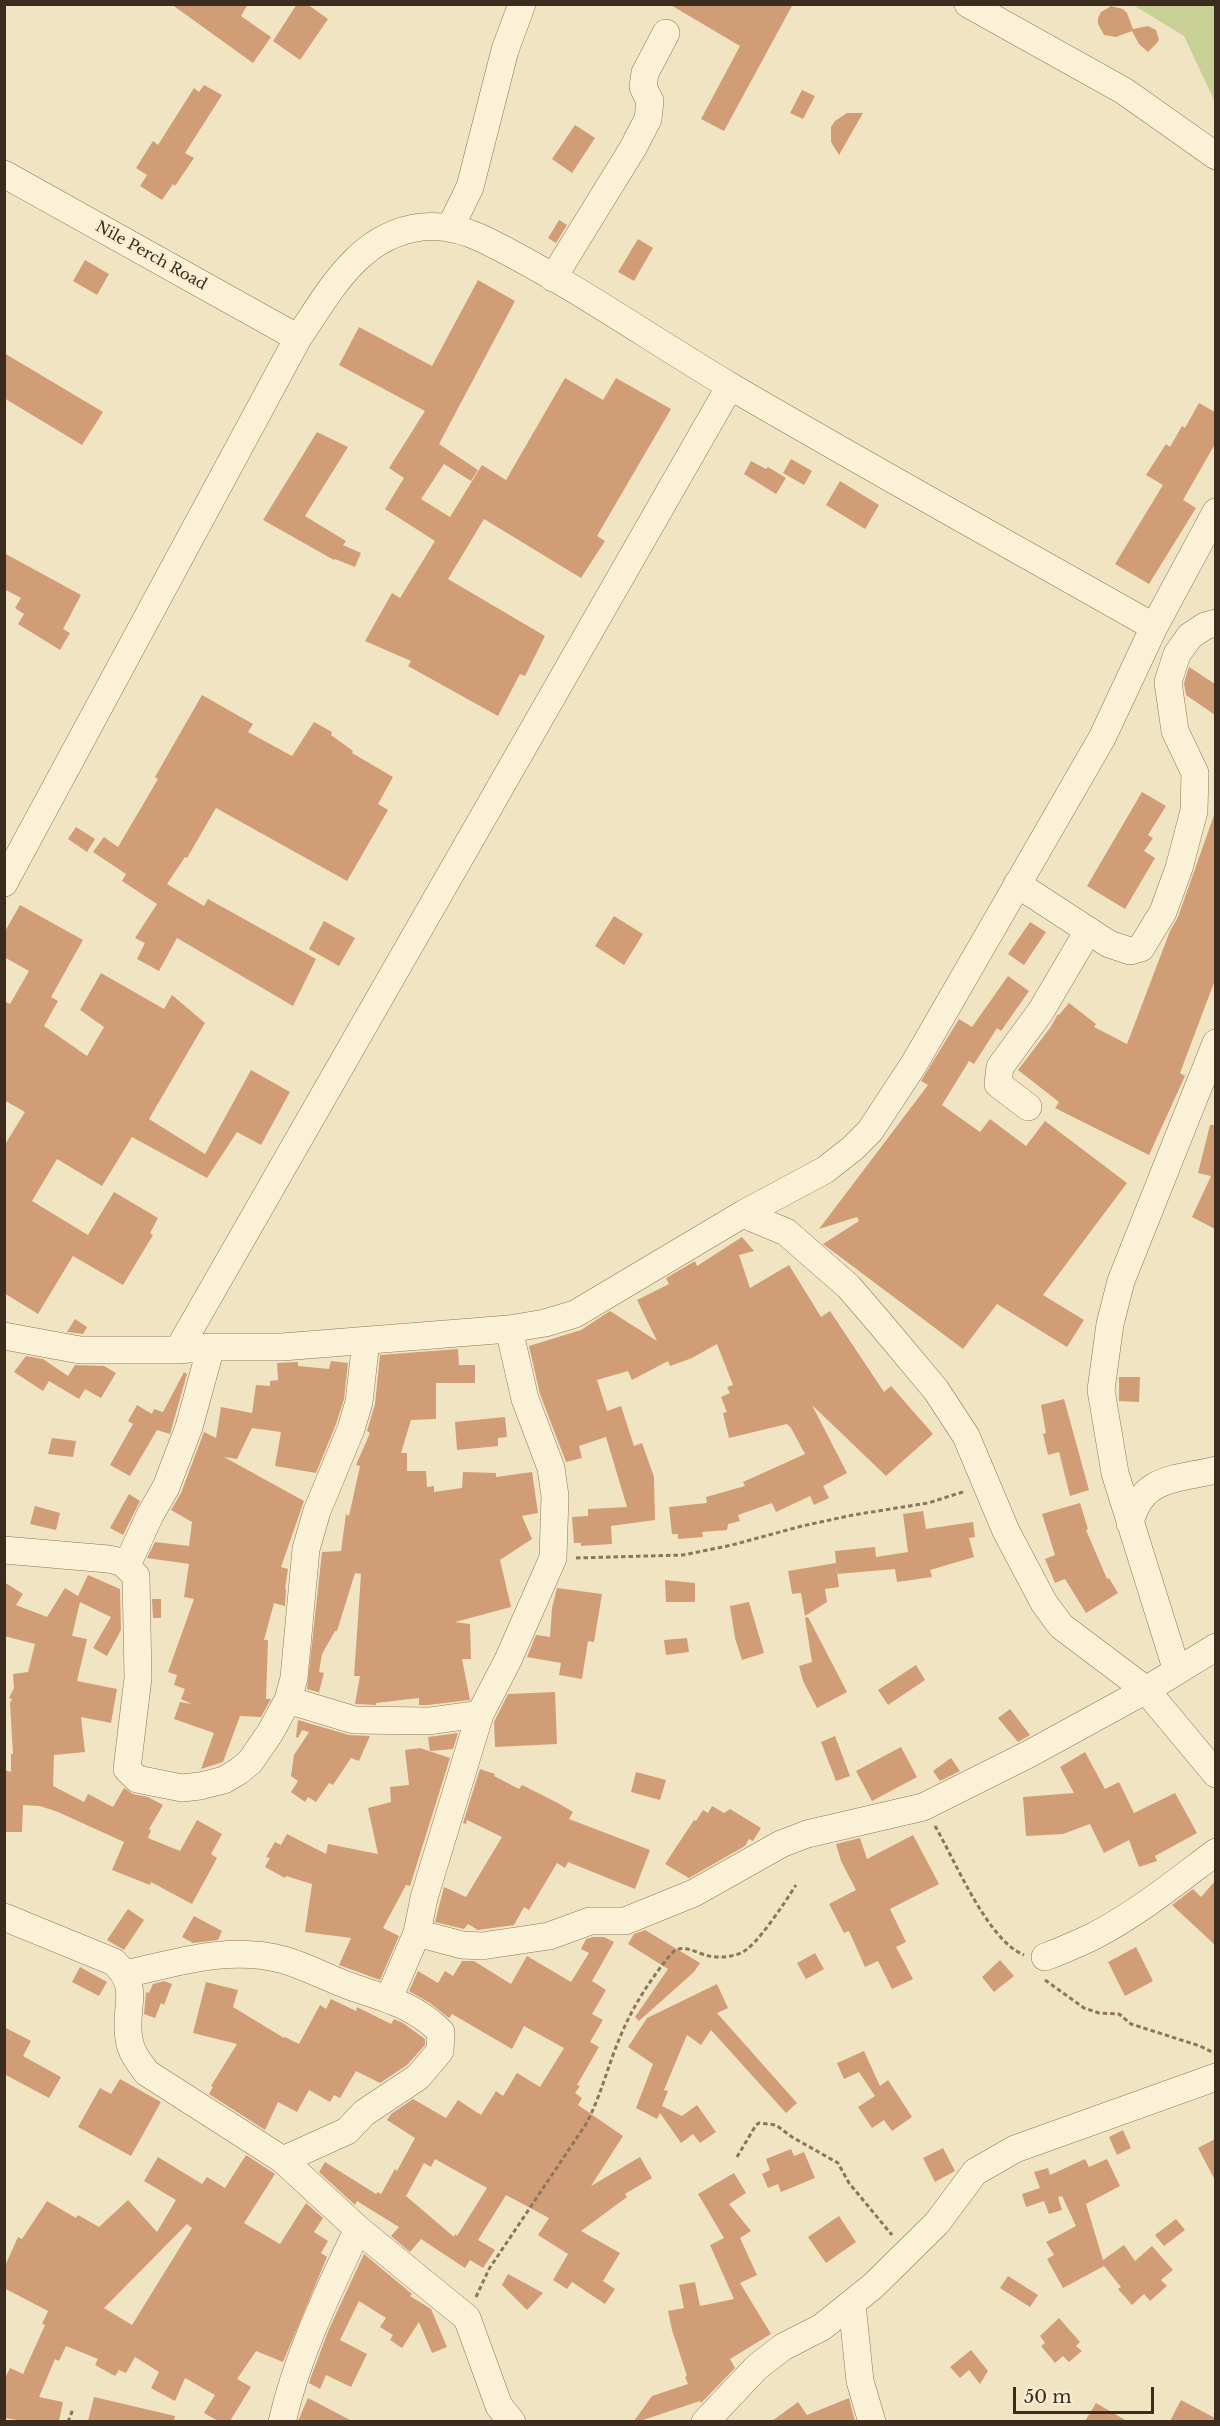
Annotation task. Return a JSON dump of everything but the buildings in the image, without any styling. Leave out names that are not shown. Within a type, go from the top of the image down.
[{"type":"street","points":[[450,228],[470,187],[505,50],[522,4]]},
{"type":"street","points":[[969,4],[1124,91],[1215,156]]},
{"type":"street","points":[[553,278],[633,148],[648,119],[650,101],[643,87],[645,73],[666,33]]},
{"type":"street","name":"Nile Perch Road","points":[[4,174],[298,338]]},
{"type":"street","points":[[4,883],[298,338],[338,279],[363,251],[391,234],[422,227],[450,228],[483,239],[553,278],[730,386],[1154,627]]},
{"type":"street","points":[[178,1350],[730,386]]},
{"type":"street","points":[[4,1336],[80,1350],[178,1350],[211,1347],[282,1347],[366,1341],[462,1331],[509,1329],[545,1323],[575,1314],[743,1214],[825,1170],[853,1149],[870,1131],[914,1064],[1102,738],[1154,627],[1215,512]]},
{"type":"street","points":[[1017,884],[1109,944],[1130,951],[1141,948],[1163,912],[1179,868],[1194,811],[1195,773],[1175,731],[1168,682],[1177,654],[1190,636],[1205,626],[1215,623]]},
{"type":"street","points":[[1028,1107],[998,1084],[1000,1067],[1041,1011],[1088,931]]},
{"type":"street","points":[[1177,1671],[1115,1473],[1101,1390],[1110,1324],[1121,1281],[1215,1043]]},
{"type":"street","points":[[743,1214],[786,1232],[848,1286],[936,1390],[966,1436],[1006,1531],[1044,1603],[1060,1626],[1146,1690],[1215,1774]]},
{"type":"street","points":[[389,1998],[417,1933],[424,1898],[480,1714],[508,1660],[553,1558],[555,1504],[551,1468],[525,1399],[509,1329]]},
{"type":"street","points":[[4,1550],[108,1559],[127,1565],[136,1576],[138,1678],[127,1769],[137,1779],[182,1788],[224,1780],[250,1762],[288,1700],[294,1678],[299,1641],[306,1549],[317,1511],[351,1429],[359,1402],[366,1341]]},
{"type":"street","points":[[127,1565],[170,1477],[189,1427],[211,1347]]},
{"type":"street","points":[[1130,1523],[1134,1507],[1141,1495],[1153,1485],[1215,1470]]},
{"type":"street","points":[[417,1933],[462,1945],[483,1946],[549,1936],[590,1921],[625,1921],[694,1893],[807,1833],[923,1807],[1029,1754],[1146,1690],[1215,1647]]},
{"type":"street","points":[[288,1700],[354,1720],[429,1721],[480,1714]]},
{"type":"street","points":[[1034,1962],[1093,1936],[1129,1915],[1161,1894],[1215,1852]]},
{"type":"street","points":[[4,1917],[114,1962],[126,1974],[130,1988],[129,2039],[134,2056],[147,2073],[284,2160],[358,2229],[466,2318],[499,2406],[512,2421]]},
{"type":"street","points":[[126,1974],[229,1953],[258,1955],[284,1960],[351,1987],[389,1998],[421,2015],[441,2032],[440,2050],[417,2076],[364,2113],[347,2131],[284,2160]]},
{"type":"street","points":[[705,2421],[757,2367],[783,2347],[822,2327],[852,2304],[937,2223],[975,2172],[1015,2149],[1215,2077]]},
{"type":"street","points":[[282,2421],[290,2387],[311,2328],[358,2229]]},
{"type":"street","points":[[852,2304],[860,2381],[872,2421]]},
{"type":"path","points":[[553,1558],[608,1559],[683,1555],[853,1515],[928,1503],[964,1491],[992,1497]]},
{"type":"path","points":[[923,1807],[991,1924],[1006,1943],[1034,1962],[1059,1992],[1084,2008],[1099,2013],[1119,2014],[1131,2025],[1200,2046],[1215,2054]]},
{"type":"path","points":[[466,2318],[489,2269],[586,2124],[596,2106],[618,2041],[644,1989],[670,1954],[679,1948],[709,1956],[728,1957],[742,1952],[766,1927],[796,1886]]},
{"type":"path","points":[[737,2157],[756,2125],[759,2123],[776,2125],[792,2137],[819,2150],[838,2163],[849,2183],[907,2252]]},
{"type":"path","points":[[68,2421],[73,2409]]},
{"type":"green space","points":[[1133,5],[1215,5],[1215,102],[1184,36]]}]
